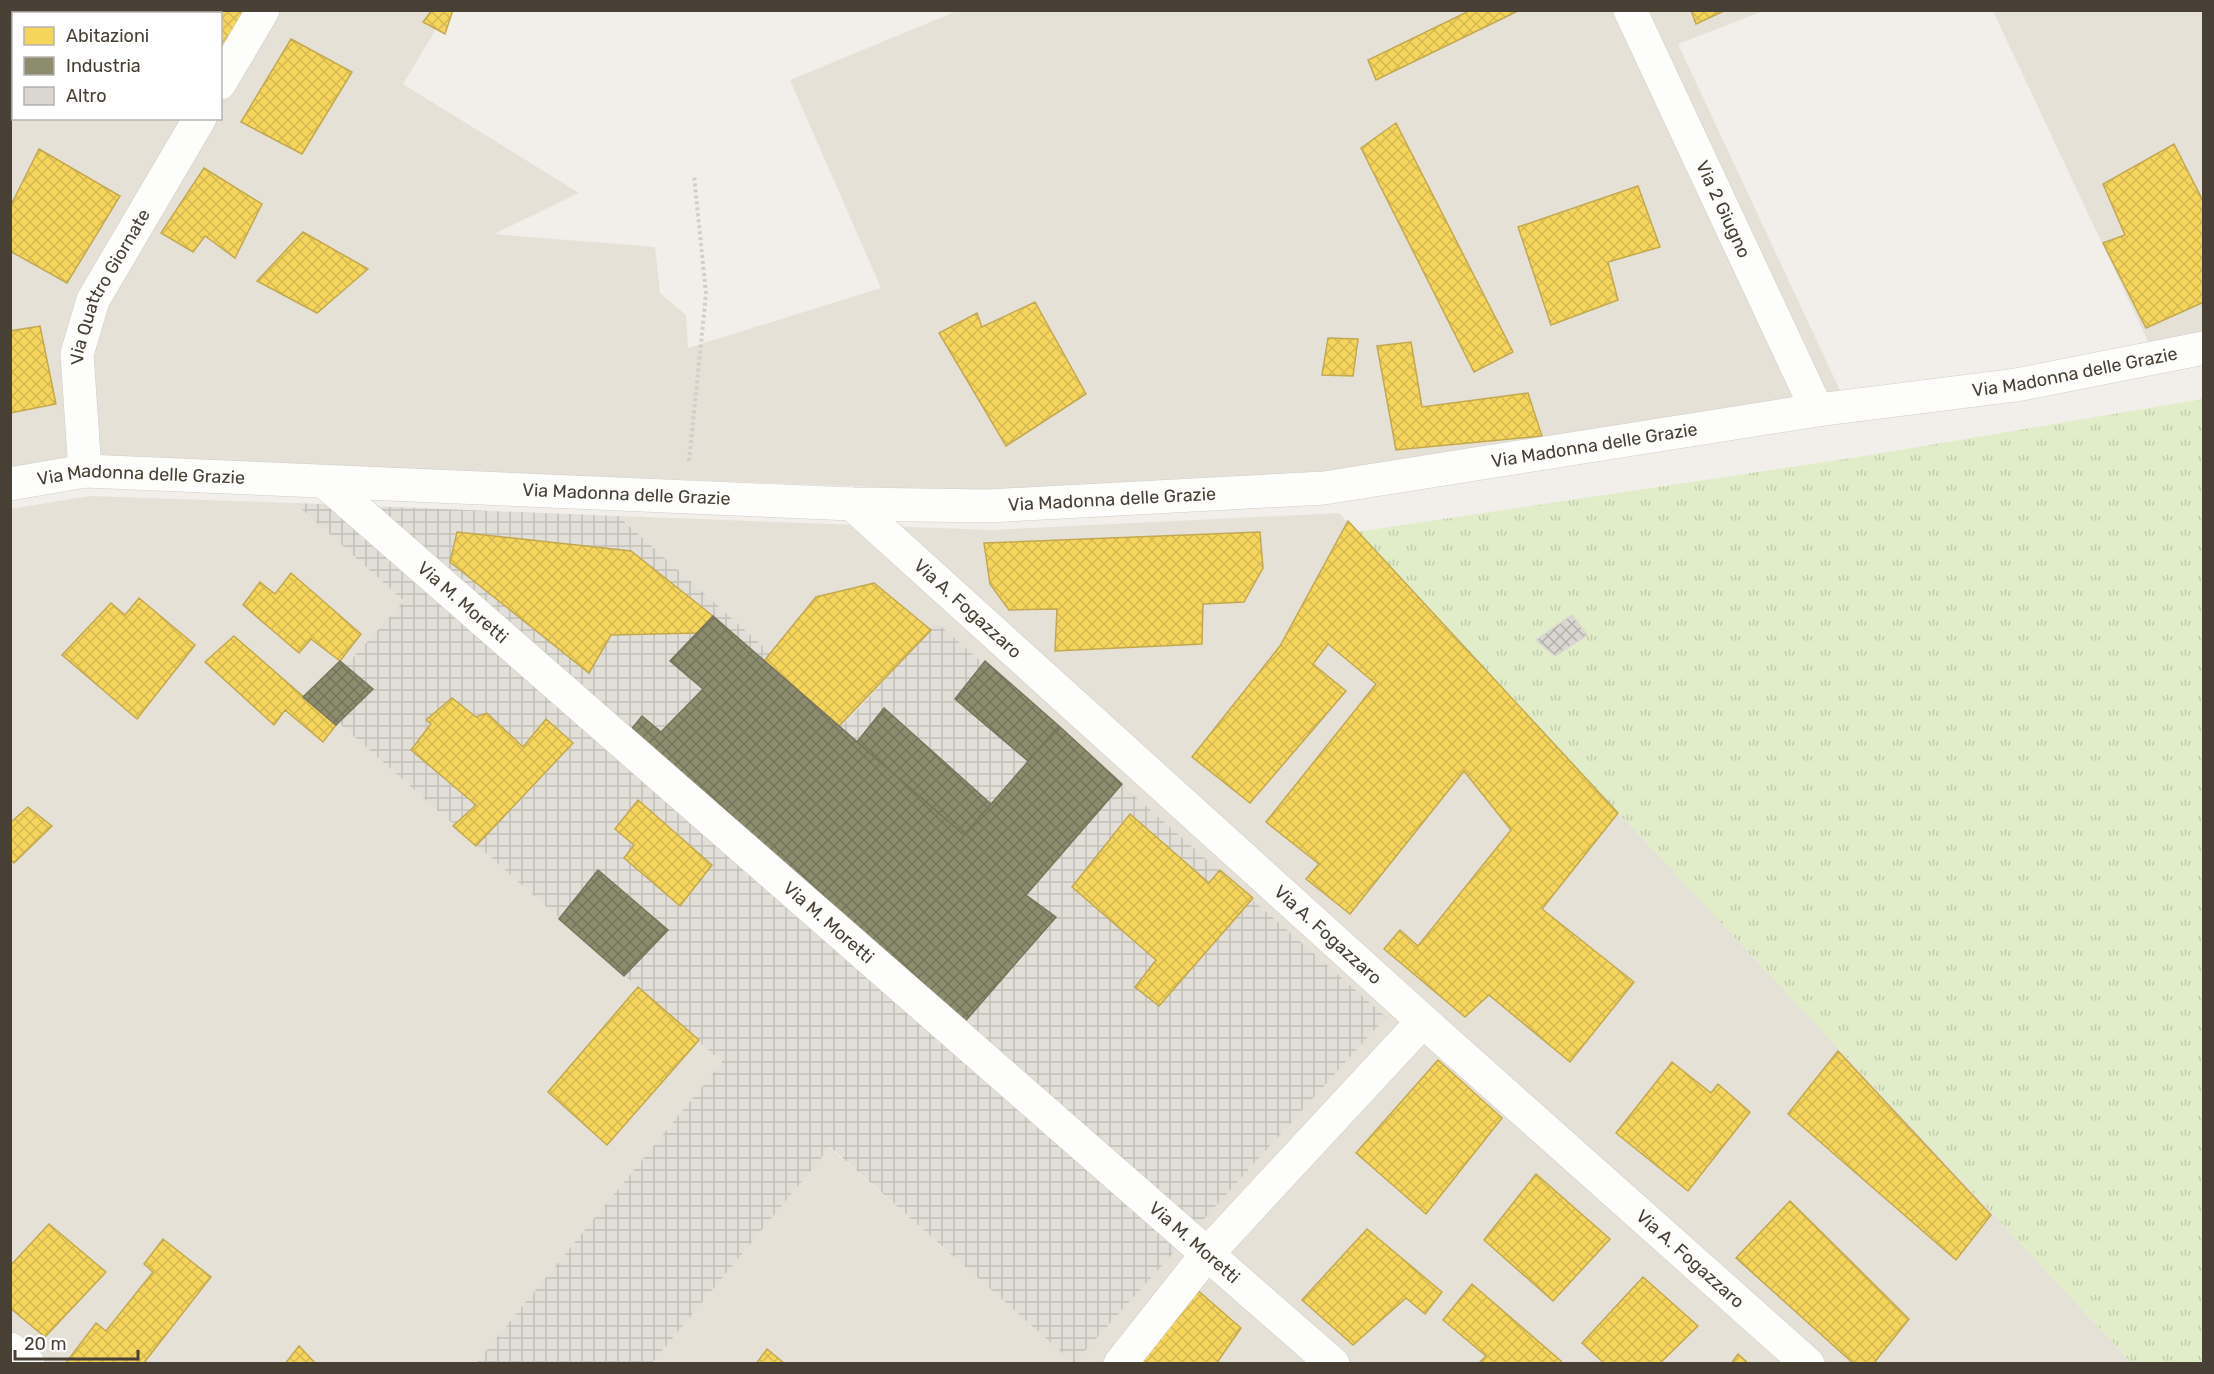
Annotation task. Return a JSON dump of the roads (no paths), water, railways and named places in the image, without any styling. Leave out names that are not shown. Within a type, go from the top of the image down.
[{"type":"street","points":[[222,80],[263,10]]},
{"type":"street","name":"Via 2 Giugno","points":[[1630,10],[1817,410]]},
{"type":"street","name":"Via Quattro Giornate","points":[[86,471],[77,354],[93,300],[199,120]]},
{"type":"street","name":"Via Madonna delle Grazie","points":[[10,484],[86,471],[852,504],[988,506],[1324,488],[1817,410],[2016,385],[2204,348]]},
{"type":"street","name":"Via M. Moretti","points":[[325,482],[1332,1364]]},
{"type":"street","name":"Via A. Fogazzaro","points":[[852,504],[1423,1021],[1808,1364]]},
{"type":"street","points":[[1120,1364],[1207,1254],[1423,1021]]},
{"type":"street","points":[[10,1349],[28,1364]]}]
